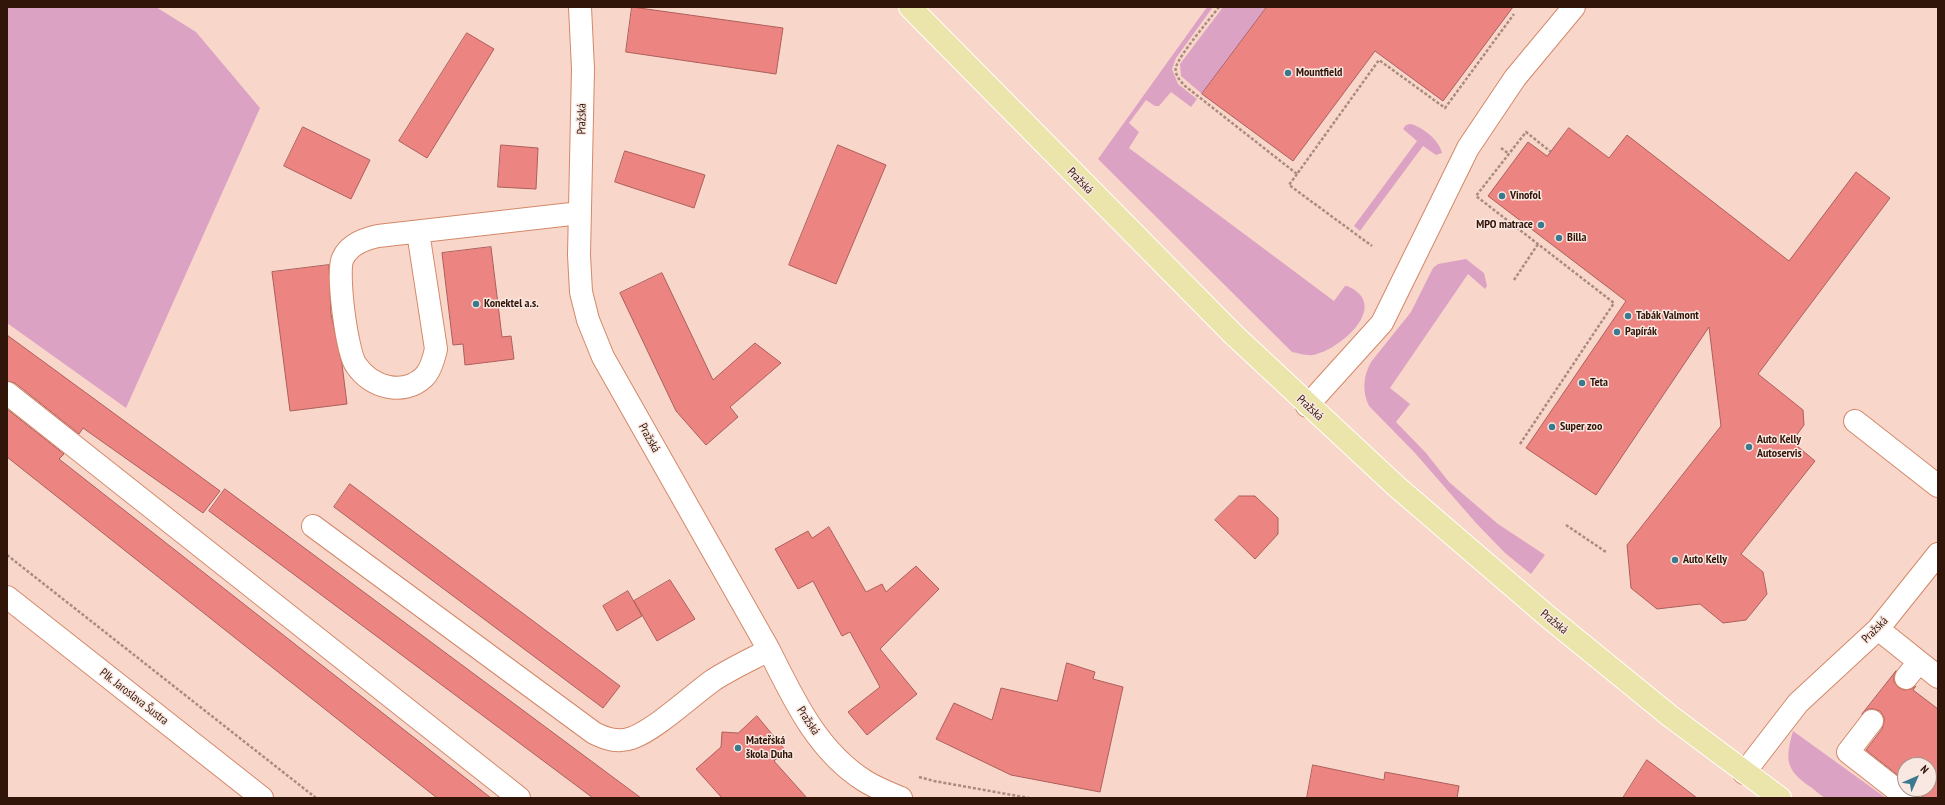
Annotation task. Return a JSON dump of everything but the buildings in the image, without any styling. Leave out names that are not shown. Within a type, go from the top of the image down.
[{"type":"main road","name":"Pražská","points":[[910,7],[1116,217],[1307,406],[1396,486],[1540,610],[1670,716],[1744,773],[1780,798]]},
{"type":"street","name":"Pražská","points":[[580,7],[583,69],[578,255],[581,292],[588,320],[603,356],[769,650],[793,699],[825,746],[843,765],[865,781],[901,798]]},
{"type":"street","points":[[1307,406],[1382,323],[1468,148],[1515,78],[1574,7]]},
{"type":"street","points":[[418,232],[436,349],[434,359],[425,376],[417,382],[405,387],[387,388],[370,380],[362,374],[355,364],[350,352],[340,277],[340,265],[343,258],[349,251],[366,239],[418,232],[580,213]]},
{"type":"street","points":[[7,393],[519,798]]},
{"type":"street","points":[[1855,422],[1938,486]]},
{"type":"street","points":[[313,526],[594,733],[607,739],[618,741],[632,738],[647,730],[714,680],[769,650]]},
{"type":"street","name":"Pražská","points":[[1744,773],[1798,703],[1878,629],[1938,554]]},
{"type":"street","name":"Plk. Jaroslava Šustra","points":[[7,597],[262,798]]},
{"type":"street","points":[[1878,629],[1912,670],[1938,677]]},
{"type":"street","points":[[1872,722],[1848,752],[1907,798]]},
{"type":"path","points":[[1218,7],[1180,58],[1176,68],[1178,79],[1297,174]]},
{"type":"path","points":[[1372,246],[1289,185],[1379,60],[1445,108],[1514,14]]},
{"type":"path","points":[[1520,444],[1614,302],[1476,196],[1526,132],[1551,152]]},
{"type":"path","points":[[1514,280],[1538,244]]},
{"type":"path","points":[[1566,524],[1606,552]]},
{"type":"path","points":[[7,555],[316,798]]},
{"type":"path","points":[[912,775],[934,781],[1029,798]]},
{"type":"shaded area","points":[[7,7],[156,7],[196,32],[260,108],[126,408],[7,323]]},
{"type":"shaded area","points":[[1207,7],[1213,7],[1176,58],[1172,69],[1178,84],[1197,99],[1191,107],[1171,92],[1159,106],[1155,106],[1146,100],[1129,123],[1139,132],[1129,148],[1334,301],[1345,286],[1360,294],[1364,304],[1363,315],[1357,326],[1336,345],[1313,355],[1292,352],[1098,159]]},
{"type":"shaded area","points":[[1223,7],[1267,7],[1202,94],[1181,76],[1180,64]]},
{"type":"shaded area","points":[[1406,125],[1415,125],[1430,135],[1441,148],[1442,153],[1436,155],[1423,146],[1360,231],[1354,226],[1417,141],[1403,129]]},
{"type":"shaded area","points":[[1466,259],[1484,273],[1487,286],[1485,289],[1468,274],[1390,388],[1410,404],[1396,422],[1426,453],[1449,482],[1498,524],[1545,555],[1531,574],[1505,553],[1476,523],[1415,453],[1369,406],[1365,395],[1364,384],[1366,373],[1371,362],[1411,312],[1433,268],[1438,264]]},
{"type":"shaded area","points":[[1793,731],[1886,798],[1832,799],[1821,795],[1803,782],[1792,770],[1789,764],[1788,757]]},
{"type":"place","name":"Mountfield","points":[[1288,73]]},
{"type":"place","name":"Vinofol","points":[[1502,196]]},
{"type":"place","name":"MPO matrace","points":[[1541,225]]},
{"type":"place","name":"Billa","points":[[1559,238]]},
{"type":"place","name":"Konektel a.s.","points":[[476,304]]},
{"type":"place","name":"Tabák Valmont","points":[[1628,316]]},
{"type":"place","name":"Papírák","points":[[1617,332]]},
{"type":"place","name":"Teta","points":[[1582,383]]},
{"type":"place","name":"Super zoo","points":[[1552,427]]},
{"type":"place","name":"Auto Kelly Autoservis","points":[[1749,447]]},
{"type":"place","name":"Auto Kelly","points":[[1675,560]]},
{"type":"place","name":"Mateřská škola Duha","points":[[738,748]]}]
